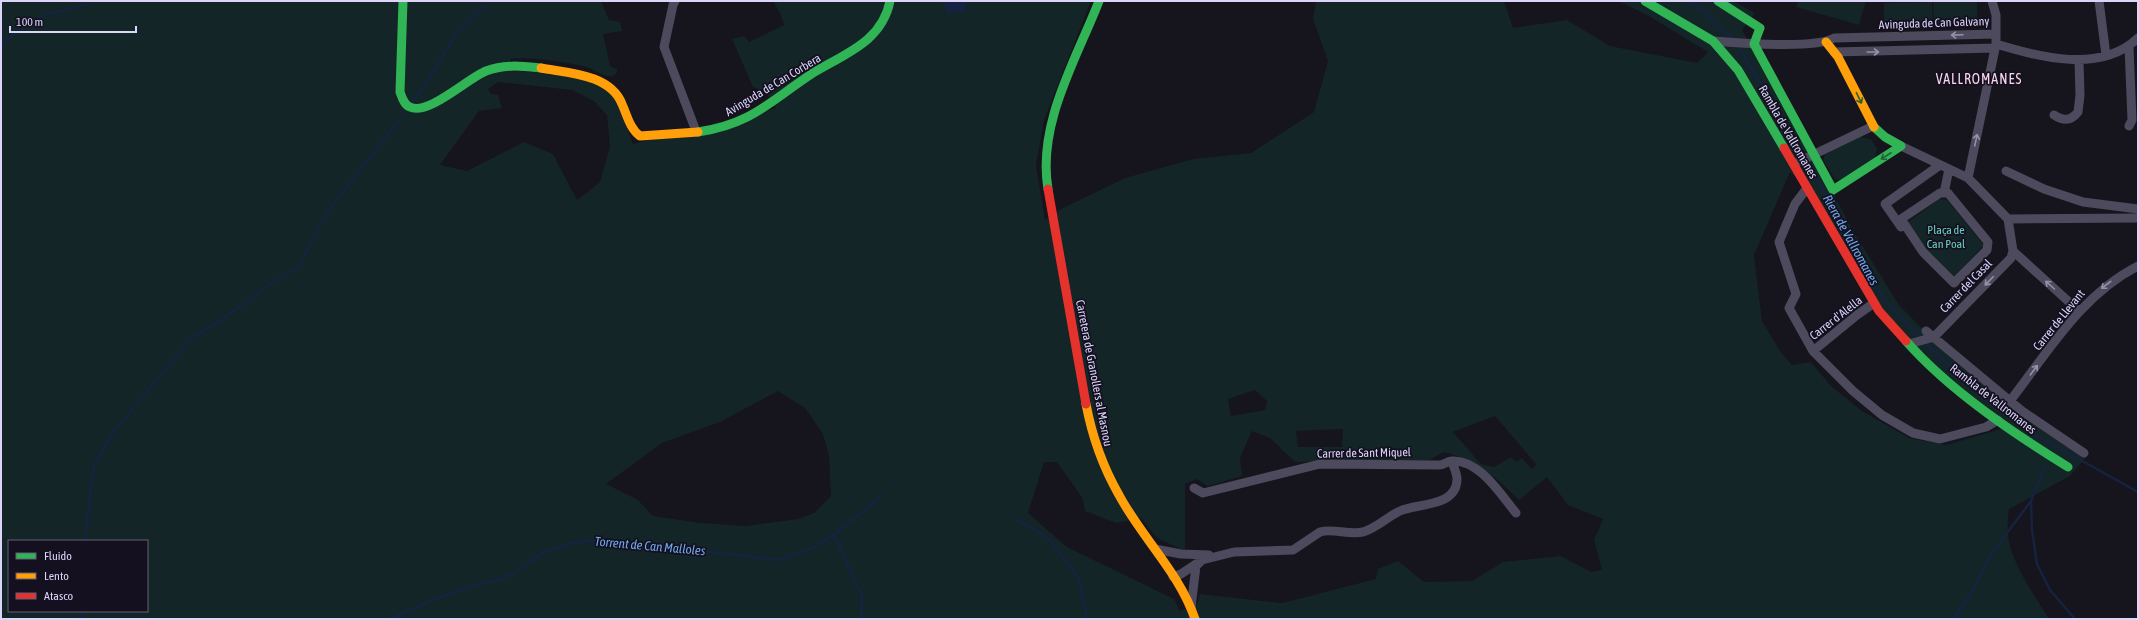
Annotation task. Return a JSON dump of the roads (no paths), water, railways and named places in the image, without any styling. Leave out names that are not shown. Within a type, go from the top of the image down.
[{"type":"street","name":"Avinguda de Can Corbera","points":[[403,1],[400,92],[404,103],[412,109],[420,109],[434,103],[477,75],[505,66],[549,70],[588,77],[615,90],[628,115],[633,131],[638,136],[651,138],[727,127],[757,112],[815,72],[845,56],[870,38],[881,25],[890,1]]},
{"type":"street","points":[[676,1],[673,6],[664,47],[696,131]]},
{"type":"street","name":"Carretera de Granollers al Masnou","points":[[1099,1],[1058,107],[1046,147],[1046,175],[1087,409],[1097,448],[1108,478],[1173,577],[1191,607],[1194,619]]},
{"type":"street","name":"Carretera de Granollers al Masnou","points":[[1058,107],[1087,50],[1108,1]]},
{"type":"street","name":"Rambla de Vallromanes","points":[[1645,1],[1713,41],[1738,70],[1879,311],[1909,344],[1962,393],[2031,444],[2068,467]]},
{"type":"street","points":[[1718,1],[1760,28],[1754,44]]},
{"type":"street","points":[[1992,1],[1996,15],[1996,34]]},
{"type":"street","points":[[2099,1],[2106,55]]},
{"type":"street","name":"Avinguda de Can Galvany","points":[[1713,41],[1754,44],[1826,42],[1834,38],[1996,34],[1996,46]]},
{"type":"street","name":"Avinguda de Can Galvany","points":[[1834,52],[1996,46],[2033,55],[2079,61],[2106,55],[2129,47],[2138,38]]},
{"type":"street","points":[[1826,42],[1834,52],[1872,126],[1885,137],[1901,146],[1968,178],[2008,219],[2013,251],[2079,311]]},
{"type":"street","name":"Rambla de Vallromanes","points":[[1754,44],[1833,190],[1901,146]]},
{"type":"street","points":[[1968,178],[1996,46]]},
{"type":"street","points":[[2129,47],[2132,120],[2129,126]]},
{"type":"street","points":[[2054,115],[2061,120],[2069,119],[2078,112],[2080,95],[2079,61]]},
{"type":"street","points":[[1794,164],[1872,126]]},
{"type":"street","points":[[1901,227],[1885,204],[1940,165]]},
{"type":"street","points":[[1944,193],[1949,169]]},
{"type":"street","points":[[2006,171],[2044,189],[2077,200],[2138,209]]},
{"type":"street","points":[[1807,188],[1795,204],[1779,242],[1796,294],[1789,308],[1813,351],[1853,391],[1882,415],[1913,432],[1940,439],[1986,428],[1998,420]]},
{"type":"street","points":[[1940,193],[1944,193],[1948,193],[1988,242],[1987,250],[1954,283],[1923,252],[1901,219],[1940,193]]},
{"type":"street","points":[[2008,219],[2138,218]]},
{"type":"street","name":"Carrer del Casal","points":[[1934,337],[2011,258],[2013,251]]},
{"type":"street","name":"Carrer de Llevant","points":[[2010,401],[2079,311],[2098,291],[2121,275],[2138,266]]},
{"type":"street","name":"Carrer d'Alella","points":[[1813,351],[1874,303]]},
{"type":"street","name":"Rambla de Vallromanes","points":[[1926,331],[2010,401],[2053,433],[2084,453]]},
{"type":"street","points":[[1909,344],[1934,337]]},
{"type":"street","points":[[1173,577],[1202,560],[1216,556],[1234,552],[1293,550],[1325,530],[1343,534],[1363,532],[1379,525],[1400,511],[1446,499],[1452,491],[1457,479],[1452,461]]},
{"type":"street","name":"Carrer de Sant Miquel","points":[[1194,488],[1203,493],[1320,464],[1440,465],[1452,461],[1467,464],[1484,474],[1516,513]]},
{"type":"street","points":[[1155,549],[1196,556],[1216,556]]},
{"type":"street","points":[[1176,553],[1184,560],[1185,571]]},
{"type":"street","points":[[1191,607],[1196,566],[1202,560]]},
{"type":"water","points":[[943,1],[967,1],[964,12],[947,13]]},
{"type":"waterway","name":"Riera de Vallromanes","points":[[1688,1],[1702,10],[1733,39]]},
{"type":"waterway","points":[[1,45],[25,27],[48,14],[84,5]]},
{"type":"waterway","points":[[413,101],[433,73],[455,35],[485,5]]},
{"type":"waterway","name":"Riera de Vallromanes","points":[[1737,45],[1777,109],[1841,222],[1855,254],[1882,296],[1920,338]]},
{"type":"waterway","points":[[87,540],[86,529],[94,465],[113,433],[190,339],[217,323],[276,280],[298,268],[327,212],[401,118]]},
{"type":"waterway","name":"Riera de Vallromanes","points":[[1924,342],[1983,395],[2025,429],[2138,492]]},
{"type":"waterway","points":[[2044,467],[2031,501],[2032,530],[2037,564],[2050,590],[2075,619]]},
{"type":"waterway","name":"Torrent de Can Malloles","points":[[390,619],[435,599],[471,586],[502,579],[522,568],[544,552],[570,544],[599,539],[780,560],[812,548],[834,535],[883,495]]},
{"type":"waterway","points":[[1954,619],[1974,588],[1992,553],[2031,501]]},
{"type":"waterway","points":[[1016,519],[1048,538],[1079,579],[1087,619]]},
{"type":"waterway","points":[[834,535],[862,595],[861,619]]},
{"type":"waterway","points":[[80,619],[82,612]]},
{"type":"district","name":"VALLROMANES","points":[[1979,79]]},
{"type":"park label","name":"Plaça de Can Poal","points":[[1946,237]]}]
